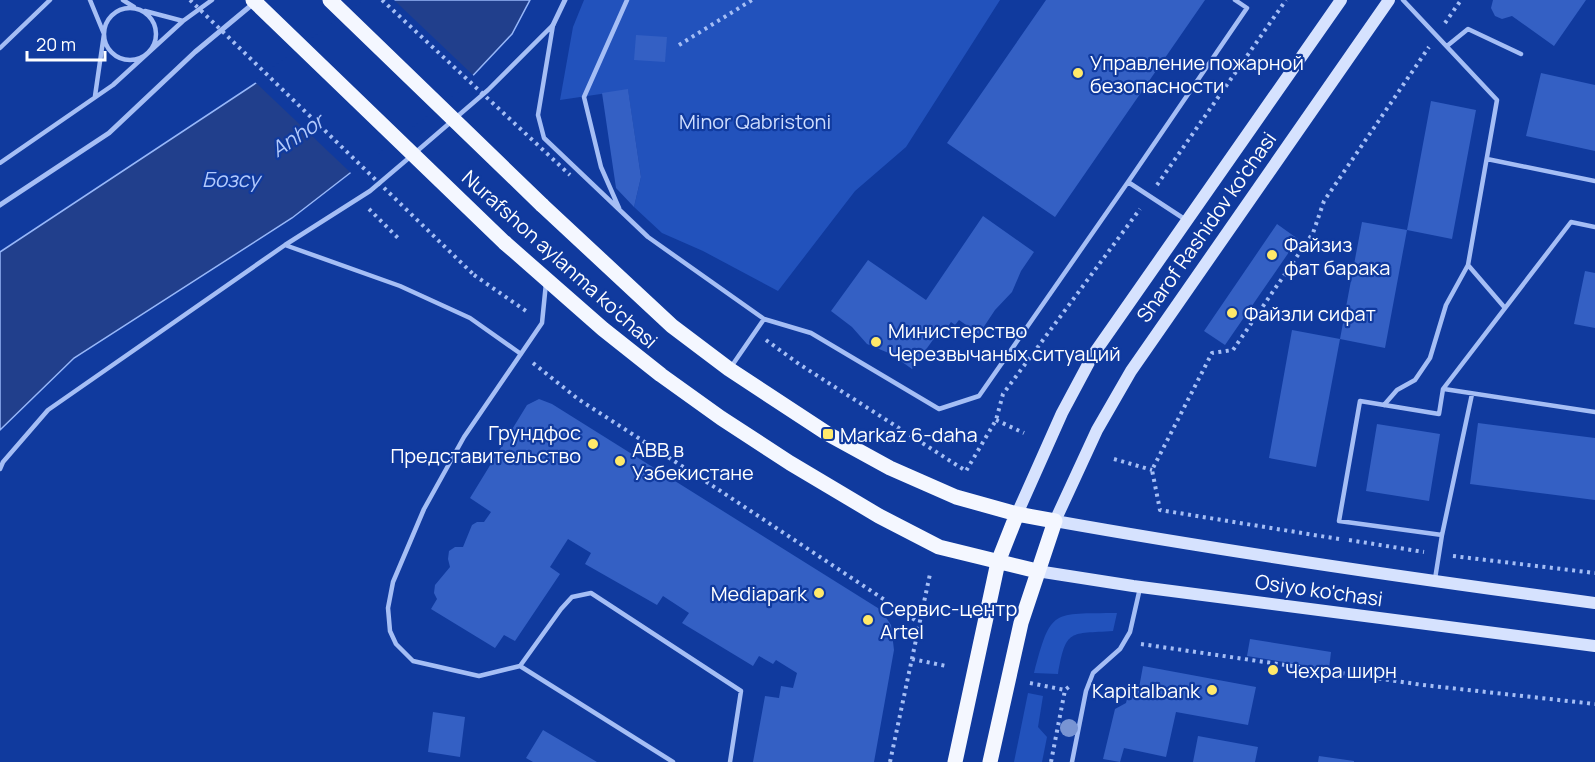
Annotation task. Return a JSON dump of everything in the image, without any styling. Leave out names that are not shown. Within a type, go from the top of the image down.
[{"type":"main road","name":"Nurafshon aylanma ko'chasi","points":[[255,0],[505,243],[603,329],[683,392],[790,463],[879,516],[939,547],[1037,571]]},
{"type":"main road","name":"Nurafshon aylanma ko'chasi","points":[[330,0],[645,302],[729,369],[828,434],[890,468],[956,497],[1017,514],[1055,521]]},
{"type":"main road","name":"Sharof Rashidov ko'chasi","points":[[954,762],[998,562],[1062,413],[1093,355],[1341,0]]},
{"type":"main road","name":"Sharof Rashidov ko'chasi","points":[[990,762],[1007,678],[1037,571],[1055,521],[1097,430],[1131,371],[1389,0]]},
{"type":"main road","name":"Osiyo ko'chasi","points":[[1055,521],[1150,538],[1595,603]]},
{"type":"main road","name":"Osiyo ko'chasi","points":[[1037,571],[1595,646]]},
{"type":"street","points":[[0,205],[109,133],[195,52],[255,0]]},
{"type":"street","points":[[553,25],[565,0]]},
{"type":"lane","points":[[0,48],[50,0]]},
{"type":"lane","points":[[90,0],[110,50],[116,55],[132,60],[147,54],[155,41],[156,33],[151,18],[123,0]]},
{"type":"lane","points":[[0,163],[113,85],[183,21],[212,0]]},
{"type":"lane","points":[[620,210],[601,167],[584,97],[627,0]]},
{"type":"lane","points":[[553,25],[538,115],[544,138],[648,237],[764,319],[811,333],[939,409],[979,396],[1247,8],[1235,0]]},
{"type":"lane","points":[[1383,405],[1397,390],[1415,380],[1430,358],[1446,305],[1468,265],[1497,100],[1403,0]]},
{"type":"lane","points":[[95,96],[105,33],[109,19],[115,13],[130,8],[183,21]]},
{"type":"lane","points":[[0,469],[3,462],[48,410],[285,245],[370,191],[488,90],[553,25]]},
{"type":"lane","points":[[1447,46],[1468,29],[1521,54]]},
{"type":"lane","points":[[1487,159],[1595,181]]},
{"type":"lane","points":[[1128,182],[1186,220]]},
{"type":"lane","points":[[1442,535],[1339,521],[1360,401],[1439,414],[1443,389],[1571,222],[1595,227]]},
{"type":"lane","points":[[285,245],[400,286],[470,318],[521,354]]},
{"type":"lane","points":[[1468,265],[1505,308]]},
{"type":"lane","points":[[547,281],[542,322],[464,437],[424,509],[393,582],[388,608],[390,631],[396,644],[413,661],[479,676],[520,666],[572,597],[591,593],[741,691],[730,762]]},
{"type":"lane","points":[[729,369],[764,319]]},
{"type":"lane","points":[[1443,389],[1595,412]]},
{"type":"lane","points":[[1435,581],[1442,535],[1472,393]]},
{"type":"lane","points":[[1072,762],[1086,691],[1093,673],[1120,649],[1130,632],[1140,586]]},
{"type":"lane","points":[[520,666],[673,762]]},
{"type":"path","points":[[190,0],[474,275],[542,322]]},
{"type":"path","points":[[382,0],[570,176]]},
{"type":"path","points":[[678,45],[752,0]]},
{"type":"path","points":[[755,332],[799,364],[966,471],[996,420],[1003,394],[1149,196],[1286,0]]},
{"type":"path","points":[[1461,0],[1324,201],[1312,232],[1233,350],[1212,353],[1152,470],[1160,510],[1439,554],[1595,573]]},
{"type":"path","points":[[358,198],[399,239]]},
{"type":"path","points":[[521,354],[578,399],[918,622]]},
{"type":"path","points":[[996,420],[1024,433]]},
{"type":"path","points":[[1114,459],[1152,470]]},
{"type":"path","points":[[890,762],[930,573]]},
{"type":"path","points":[[1124,642],[1423,685],[1595,704]]},
{"type":"path","points":[[912,659],[946,666]]},
{"type":"path","points":[[1051,762],[1065,690],[1074,682]]},
{"type":"path","points":[[1030,683],[1065,690]]},
{"type":"green space","name":"Minor Qabristoni","points":[[584,0],[1000,0],[906,147],[855,191],[778,291],[703,251],[662,233],[634,207],[641,177],[628,90],[560,100],[573,27]]},
{"type":"green space","points":[[1117,613],[1113,631],[1072,636],[1064,648],[1058,674],[1034,673],[1045,636],[1058,619],[1067,615]]},
{"type":"green space","points":[[1028,693],[1043,696],[1038,727],[1047,737],[1042,762],[1014,762]]},
{"type":"water","name":"Бозсу","points":[[368,0],[530,0],[512,34],[465,84],[292,218],[74,358],[0,430],[0,252],[256,83]]},
{"type":"pier","points":[[363,0],[394,0],[475,77],[352,174],[254,81]]},
{"type":"building","points":[[1046,0],[1205,0],[1055,217],[947,143]]},
{"type":"building","points":[[1493,0],[1586,0],[1554,46],[1512,16],[1502,19],[1495,16],[1491,8]]},
{"type":"building","points":[[636,35],[667,37],[665,62],[634,60]]},
{"type":"building","points":[[1541,73],[1595,85],[1595,151],[1526,136]]},
{"type":"building","points":[[628,89],[641,177],[634,207],[616,188],[602,93]]},
{"type":"building","points":[[1431,101],[1476,110],[1452,239],[1407,230]]},
{"type":"building","points":[[983,216],[1034,252],[1021,271],[1012,292],[995,310],[979,334],[959,320],[955,325],[951,322],[939,340],[935,337],[912,369],[891,354],[867,344],[852,327],[831,311],[868,260],[926,300]]},
{"type":"building","points":[[1362,222],[1407,230],[1385,348],[1340,339]]},
{"type":"building","points":[[1277,224],[1298,239],[1225,345],[1204,331]]},
{"type":"building","points":[[1585,271],[1595,273],[1595,328],[1574,324]]},
{"type":"building","points":[[1292,330],[1340,339],[1316,467],[1269,458]]},
{"type":"building","points":[[539,399],[552,404],[881,610],[891,625],[894,650],[874,762],[753,762],[765,696],[779,698],[781,686],[793,688],[797,673],[776,660],[773,664],[759,656],[753,666],[682,623],[689,613],[663,596],[657,605],[585,564],[591,553],[568,539],[550,567],[560,574],[515,641],[504,635],[495,648],[431,609],[437,599],[434,593],[435,585],[450,567],[449,551],[455,547],[463,547],[472,525],[484,522],[491,512],[470,498],[527,405]]},
{"type":"building","points":[[1478,423],[1595,438],[1595,500],[1470,484]]},
{"type":"building","points":[[1377,424],[1440,434],[1429,501],[1366,491]]},
{"type":"building","points":[[1250,639],[1331,652],[1329,669],[1247,656]]},
{"type":"building","points":[[1143,666],[1256,687],[1248,725],[1176,712],[1166,757],[1124,748],[1120,762],[1103,759],[1115,709],[1126,703],[1130,686],[1139,688]]},
{"type":"building","points":[[433,712],[465,717],[460,757],[428,752]]},
{"type":"building","points":[[543,730],[597,762],[533,762],[526,758]]},
{"type":"building","points":[[1198,736],[1258,747],[1255,762],[1193,762]]},
{"type":"building","points":[[1319,756],[1354,761],[1354,762],[1318,762]]},
{"type":"place","name":"Управление пожарной безопасности","points":[[1078,73]]},
{"type":"place","name":"Файзиз фат барака","points":[[1272,255]]},
{"type":"place","name":"Файзли сифат","points":[[1232,313]]},
{"type":"place","name":"Министерство Черезвычаных ситуаций","points":[[876,342]]},
{"type":"place","name":"Markaz 6-daha","points":[[828,434]]},
{"type":"place","name":"Грундфос Представительство","points":[[593,444]]},
{"type":"place","name":"ABB в Узбекистане","points":[[620,461]]},
{"type":"place","name":"Mediapark","points":[[819,593]]},
{"type":"place","name":"Сервис-центр Artel","points":[[868,620]]},
{"type":"place","name":"Чехра ширн","points":[[1273,670]]},
{"type":"place","name":"Kapitalbank","points":[[1212,690]]},
{"type":"water label","name":"Anhor","points":[[297,135]]}]
